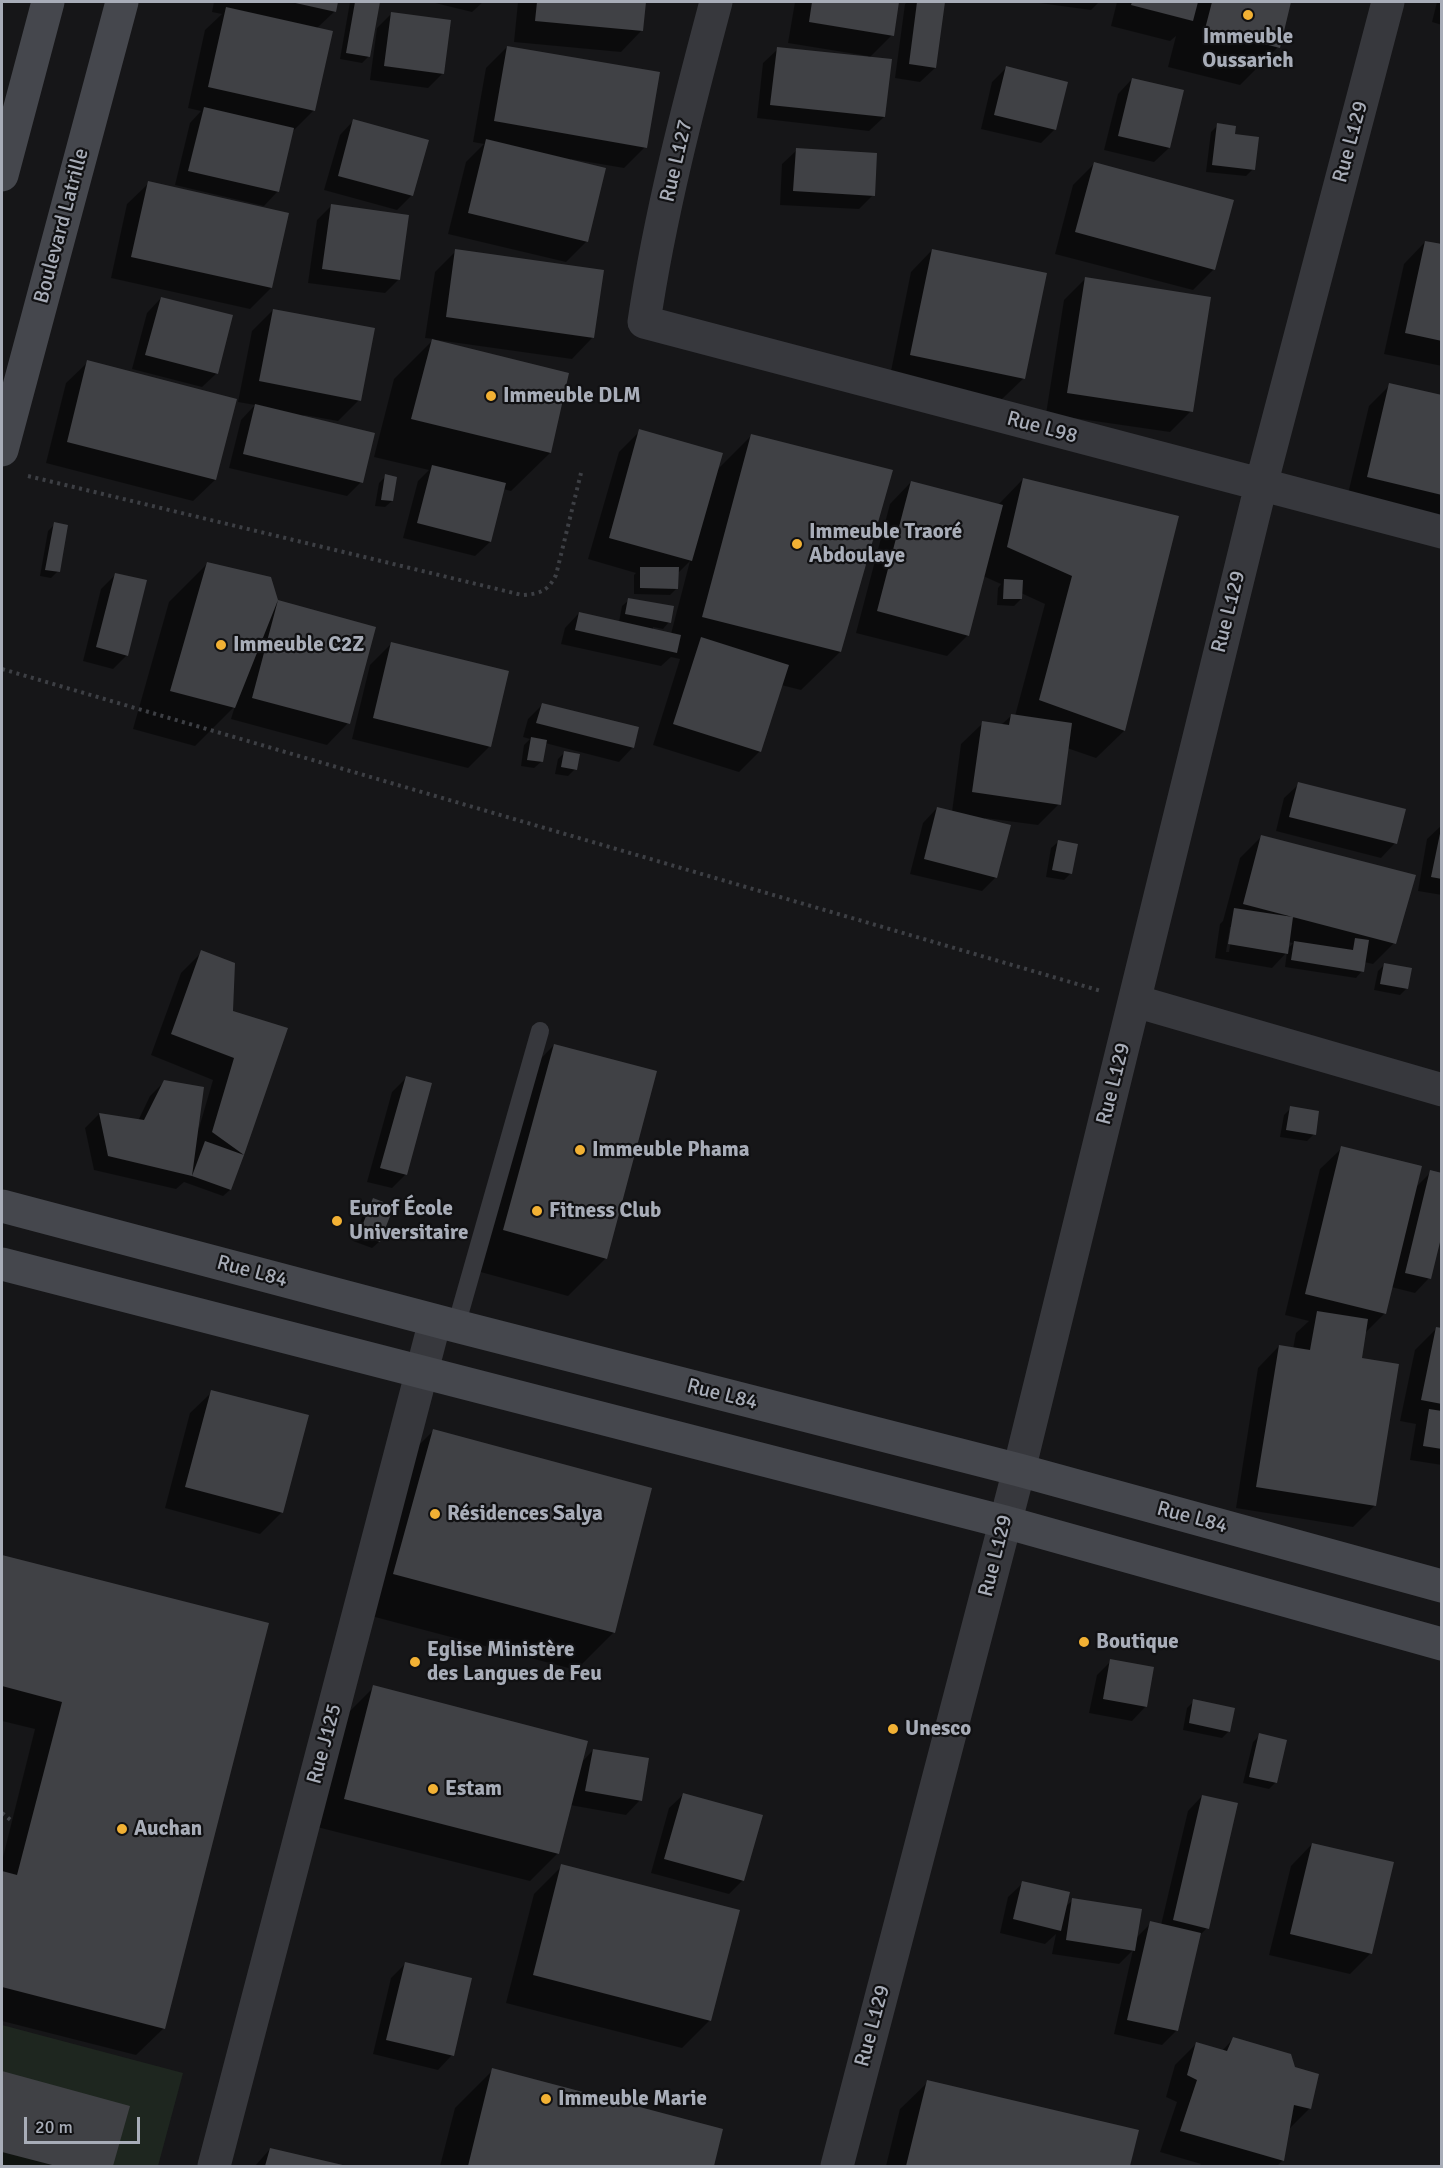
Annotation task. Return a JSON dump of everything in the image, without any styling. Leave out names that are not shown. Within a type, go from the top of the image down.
[{"type":"main road","points":[[2,175],[48,2]]},
{"type":"main road","name":"Boulevard Latrille","points":[[2,450],[122,2]]},
{"type":"main road","name":"Rue L84","points":[[2,1206],[445,1324],[1019,1470],[1442,1586]]},
{"type":"main road","points":[[2,1264],[1005,1522],[1442,1644]]},
{"type":"street","name":"Rue L127","points":[[644,322],[651,273],[716,2]]},
{"type":"street","name":"Rue L129","points":[[837,2166],[1019,1470],[1261,485],[1388,2]]},
{"type":"street","name":"Rue L98","points":[[644,322],[1442,532]]},
{"type":"street","points":[[1135,1001],[1442,1090]]},
{"type":"street","name":"Rue J125","points":[[214,2166],[423,1372],[445,1324]]},
{"type":"lane","points":[[445,1324],[540,1031]]},
{"type":"path","points":[[25,475],[522,595],[544,591],[556,575],[581,473]]},
{"type":"path","points":[[2,669],[1135,1001]]},
{"type":"path","points":[[2,1813],[13,1822]]},
{"type":"shaded area","points":[[2,2025],[183,2073],[158,2166],[2,2166]]},
{"type":"building","points":[[291,2],[338,2],[336,12]]},
{"type":"building","points":[[355,2],[380,2],[370,57],[346,53]]},
{"type":"building","points":[[537,2],[646,2],[643,31],[535,21]]},
{"type":"building","points":[[812,2],[899,2],[894,36],[809,22]]},
{"type":"building","points":[[917,2],[945,2],[936,68],[909,64]]},
{"type":"building","points":[[1132,2],[1198,2],[1193,21],[1131,5]]},
{"type":"building","name":"Immeuble Oussarich","points":[[1212,2],[1291,2],[1280,48],[1205,29]]},
{"type":"building","points":[[226,7],[333,31],[315,111],[208,87]]},
{"type":"building","points":[[391,12],[451,20],[444,74],[384,66]]},
{"type":"building","points":[[507,46],[660,72],[647,148],[494,121]]},
{"type":"building","points":[[777,47],[892,59],[885,117],[770,105]]},
{"type":"building","points":[[1006,66],[1068,82],[1056,130],[994,115]]},
{"type":"building","points":[[1132,78],[1184,90],[1170,148],[1118,136]]},
{"type":"building","points":[[204,107],[294,128],[279,192],[188,171]]},
{"type":"building","points":[[353,119],[429,140],[413,196],[338,176]]},
{"type":"building","points":[[1217,123],[1236,126],[1235,134],[1259,137],[1255,170],[1212,165]]},
{"type":"building","points":[[486,139],[606,168],[588,242],[468,213]]},
{"type":"building","points":[[796,148],[877,153],[875,196],[793,191]]},
{"type":"building","points":[[1094,162],[1234,200],[1215,270],[1075,232]]},
{"type":"building","points":[[148,181],[289,213],[272,288],[131,257]]},
{"type":"building","points":[[331,204],[409,215],[400,280],[322,269]]},
{"type":"building","points":[[1425,241],[1442,244],[1442,341],[1405,333]]},
{"type":"building","points":[[455,249],[604,270],[594,338],[446,317]]},
{"type":"building","points":[[932,249],[1047,273],[1025,379],[910,355]]},
{"type":"building","points":[[1085,277],[1211,297],[1193,412],[1067,393]]},
{"type":"building","points":[[161,297],[233,315],[218,374],[145,355]]},
{"type":"building","points":[[273,309],[375,328],[361,401],[259,381]]},
{"type":"building","name":"Immeuble DLM","points":[[432,339],[569,373],[551,453],[411,419]]},
{"type":"building","points":[[87,360],[237,399],[216,480],[67,442]]},
{"type":"building","points":[[1389,383],[1442,395],[1442,495],[1367,477]]},
{"type":"building","points":[[255,404],[375,433],[363,483],[243,454]]},
{"type":"building","points":[[639,429],[723,453],[692,561],[609,538]]},
{"type":"building","name":"Immeuble Traoré Abdoulaye","points":[[751,434],[893,470],[841,652],[702,617]]},
{"type":"building","points":[[432,465],[506,483],[491,542],[417,523]]},
{"type":"building","points":[[385,474],[397,477],[393,501],[381,500]]},
{"type":"building","points":[[1023,478],[1179,516],[1125,731],[1039,700],[1072,576],[1007,547]]},
{"type":"building","points":[[911,481],[1003,505],[969,636],[877,611]]},
{"type":"building","points":[[54,522],[68,525],[60,572],[45,570]]},
{"type":"building","name":"Immeuble C2Z","points":[[207,562],[271,577],[278,600],[235,708],[170,691]]},
{"type":"building","points":[[640,567],[679,567],[678,589],[640,588]]},
{"type":"building","points":[[115,573],[147,580],[128,656],[96,647]]},
{"type":"building","points":[[1004,579],[1023,580],[1022,599],[1003,599]]},
{"type":"building","points":[[628,598],[674,606],[671,623],[625,614]]},
{"type":"building","points":[[278,600],[376,627],[350,724],[252,698]]},
{"type":"building","points":[[579,612],[681,635],[677,653],[575,630]]},
{"type":"building","points":[[701,637],[789,665],[761,752],[673,724]]},
{"type":"building","points":[[391,642],[509,671],[491,747],[373,718]]},
{"type":"building","points":[[542,703],[639,727],[634,748],[536,723]]},
{"type":"building","points":[[1011,714],[1072,723],[1061,805],[972,792],[982,721],[1009,725]]},
{"type":"building","points":[[531,737],[547,740],[543,762],[527,760]]},
{"type":"building","points":[[564,751],[580,754],[577,770],[561,767]]},
{"type":"building","points":[[1298,782],[1406,809],[1397,844],[1289,817]]},
{"type":"building","points":[[937,807],[1011,825],[997,878],[924,859]]},
{"type":"building","points":[[1442,824],[1442,879],[1431,877]]},
{"type":"building","points":[[1261,835],[1416,875],[1396,944],[1243,904]]},
{"type":"building","points":[[1058,840],[1078,844],[1072,874],[1052,870]]},
{"type":"building","points":[[1234,908],[1293,917],[1288,954],[1228,944]]},
{"type":"building","points":[[1355,938],[1369,940],[1364,972],[1291,960],[1294,941],[1353,950]]},
{"type":"building","points":[[201,950],[235,963],[233,1011],[288,1028],[244,1155],[212,1132],[234,1058],[171,1034]]},
{"type":"building","points":[[1384,963],[1412,968],[1408,989],[1380,984]]},
{"type":"building","name":"Immeuble Phama","points":[[554,1044],[657,1071],[607,1259],[503,1230]]},
{"type":"building","points":[[406,1076],[432,1083],[407,1175],[380,1168]]},
{"type":"building","points":[[164,1080],[204,1087],[192,1176],[108,1156],[99,1113],[144,1120]]},
{"type":"building","points":[[1290,1106],[1319,1111],[1316,1135],[1286,1130]]},
{"type":"building","points":[[205,1141],[244,1155],[231,1190],[192,1176]]},
{"type":"building","points":[[1341,1146],[1422,1166],[1386,1314],[1305,1294]]},
{"type":"building","points":[[1430,1170],[1442,1173],[1442,1234],[1431,1279],[1405,1273]]},
{"type":"building","points":[[373,1198],[394,1206],[380,1242],[359,1234]]},
{"type":"building","points":[[1317,1311],[1368,1319],[1362,1358],[1399,1364],[1376,1506],[1256,1487],[1279,1345],[1310,1350]]},
{"type":"building","points":[[1436,1327],[1442,1328],[1442,1404],[1421,1400]]},
{"type":"building","points":[[211,1390],[309,1415],[283,1513],[185,1487]]},
{"type":"building","points":[[1429,1409],[1442,1411],[1442,1449],[1423,1446]]},
{"type":"building","points":[[433,1429],[652,1488],[615,1633],[393,1574]]},
{"type":"building","points":[[2,1555],[269,1623],[165,2029],[2,1987],[2,1871],[17,1875],[62,1702],[2,1686]]},
{"type":"building","points":[[1110,1659],[1154,1667],[1147,1707],[1103,1699]]},
{"type":"building","points":[[373,1685],[588,1741],[559,1854],[344,1799]]},
{"type":"building","points":[[1193,1699],[1235,1708],[1230,1732],[1189,1723]]},
{"type":"building","points":[[1259,1733],[1287,1740],[1277,1783],[1249,1777]]},
{"type":"building","points":[[593,1749],[649,1758],[642,1801],[585,1791]]},
{"type":"building","points":[[683,1793],[763,1815],[744,1881],[664,1859]]},
{"type":"building","points":[[1202,1795],[1238,1803],[1209,1929],[1173,1920]]},
{"type":"building","points":[[1312,1843],[1394,1862],[1372,1954],[1290,1934]]},
{"type":"building","points":[[561,1864],[740,1910],[711,2021],[533,1975]]},
{"type":"building","points":[[1022,1881],[1070,1892],[1061,1931],[1013,1919]]},
{"type":"building","points":[[1072,1898],[1142,1909],[1135,1951],[1066,1940]]},
{"type":"building","points":[[1150,1921],[1201,1933],[1178,2031],[1127,2020]]},
{"type":"building","points":[[405,1962],[472,1978],[454,2056],[386,2040]]},
{"type":"building","points":[[1233,2037],[1291,2054],[1295,2067],[1319,2074],[1311,2109],[1294,2105],[1284,2161],[1180,2131],[1197,2080],[1187,2075],[1196,2042],[1227,2051]]},
{"type":"building","name":"Immeuble Marie","points":[[492,2068],[723,2129],[714,2166],[468,2166]]},
{"type":"building","points":[[2,2071],[130,2106],[113,2166],[56,2166],[2,2152]]},
{"type":"building","points":[[927,2080],[1139,2130],[1130,2166],[906,2166]]},
{"type":"building","points":[[270,2148],[347,2166],[265,2166]]},
{"type":"place","name":"Immeuble Oussarich","points":[[1248,15]]},
{"type":"place","name":"Immeuble DLM","points":[[491,396]]},
{"type":"place","name":"Immeuble Traoré Abdoulaye","points":[[797,544]]},
{"type":"place","name":"Immeuble C2Z","points":[[221,645]]},
{"type":"place","name":"Immeuble Phama","points":[[580,1150]]},
{"type":"place","name":"Fitness Club","points":[[537,1211]]},
{"type":"place","name":"Eurof École Universitaire","points":[[337,1221]]},
{"type":"place","name":"Résidences Salya","points":[[435,1514]]},
{"type":"place","name":"Boutique","points":[[1084,1642]]},
{"type":"place","name":"Eglise Ministère des Langues de Feu","points":[[415,1662]]},
{"type":"place","name":"Unesco","points":[[893,1729]]},
{"type":"place","name":"Estam","points":[[433,1789]]},
{"type":"place","name":"Auchan","points":[[122,1829]]},
{"type":"place","name":"Immeuble Marie","points":[[546,2099]]}]
